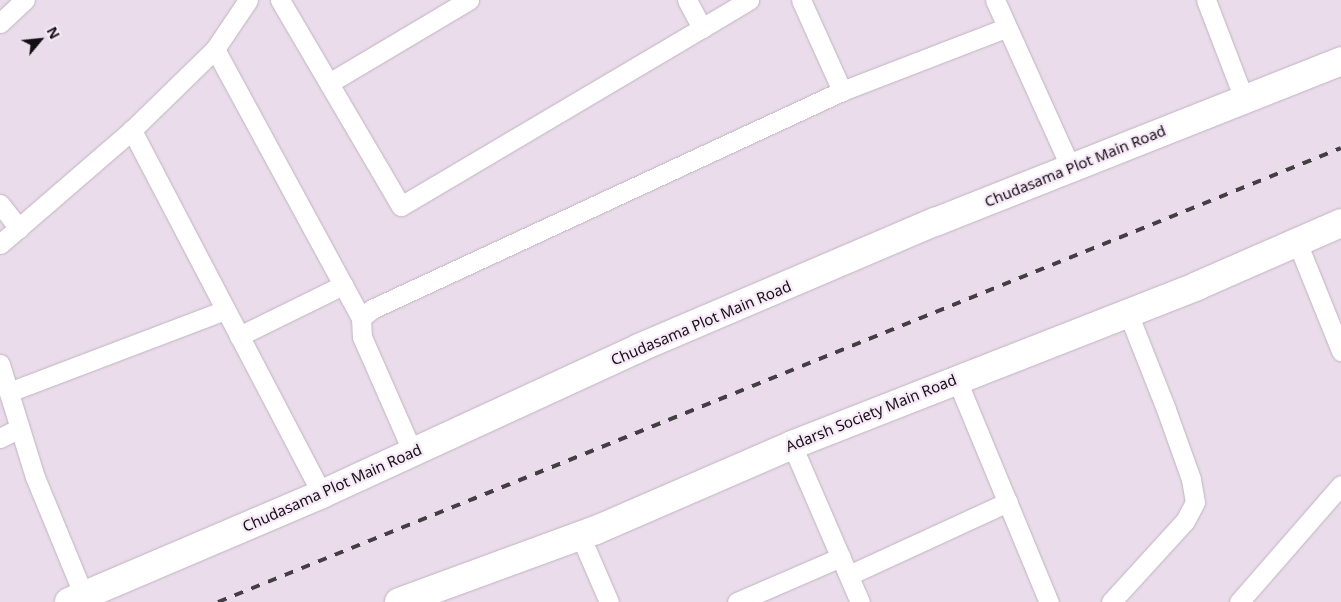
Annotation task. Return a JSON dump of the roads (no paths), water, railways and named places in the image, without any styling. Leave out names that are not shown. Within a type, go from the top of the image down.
[{"type":"street","points":[[0,23],[25,0]]},
{"type":"street","points":[[0,244],[132,130],[214,49],[248,0]]},
{"type":"street","points":[[280,0],[400,206],[748,0]]},
{"type":"street","points":[[329,82],[469,0]]},
{"type":"street","points":[[687,0],[702,28]]},
{"type":"street","points":[[801,0],[842,91]]},
{"type":"street","points":[[995,0],[1005,28],[1070,168]]},
{"type":"street","points":[[1206,0],[1244,99]]},
{"type":"street","points":[[361,318],[401,294],[842,91],[1005,28]]},
{"type":"street","points":[[214,49],[361,318],[362,337],[413,453]]},
{"type":"street","name":"Chudasama Plot Main Road","points":[[76,599],[322,494],[640,348],[1070,168],[1341,61]]},
{"type":"street","points":[[132,130],[322,494]]},
{"type":"street","points":[[0,204],[19,228]]},
{"type":"street","name":"Adarsh Society Main Road","points":[[399,602],[580,535],[792,445],[956,378],[1128,312],[1341,223]]},
{"type":"street","points":[[1297,242],[1341,351]]},
{"type":"street","points":[[239,336],[343,285]]},
{"type":"street","points":[[9,392],[225,310]]},
{"type":"street","points":[[1111,602],[1185,521],[1195,502],[1191,479],[1128,312]]},
{"type":"street","points":[[0,364],[76,599]]},
{"type":"street","points":[[956,378],[1050,602]]},
{"type":"street","points":[[0,438],[20,428]]},
{"type":"street","points":[[792,445],[860,602]]},
{"type":"street","points":[[1239,602],[1341,485]]},
{"type":"street","points":[[737,602],[845,566],[1008,502]]},
{"type":"street","points":[[580,535],[609,602]]},
{"type":"railway","points":[[218,602],[1341,148]]}]
